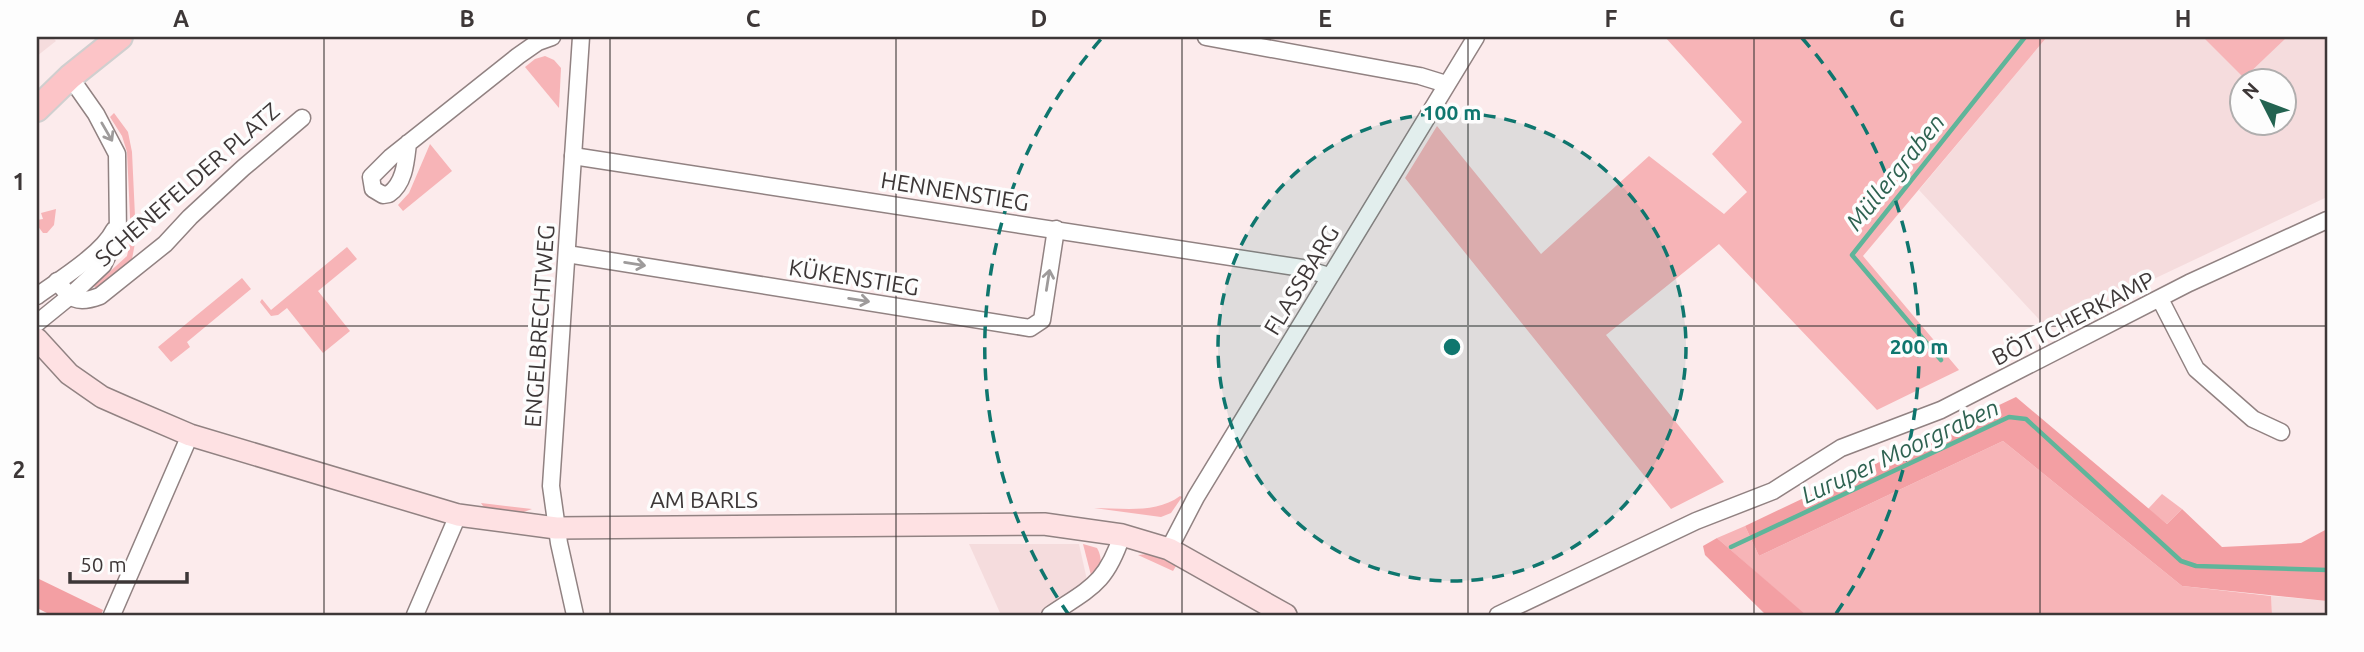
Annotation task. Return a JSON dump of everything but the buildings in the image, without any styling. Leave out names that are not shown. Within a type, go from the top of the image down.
[{"type":"main road","points":[[37,109],[70,77],[120,37]]},
{"type":"main road","points":[[37,95],[70,77]]},
{"type":"street","points":[[408,143],[518,56],[552,37]]},
{"type":"street","name":"ENGELBRECHTWEG","points":[[575,615],[556,527],[551,486],[581,37]]},
{"type":"street","points":[[1206,37],[1420,76],[1446,84]]},
{"type":"street","name":"FLASSBARG","points":[[1169,549],[1196,497],[1476,37]]},
{"type":"street","name":"SCHENEFELDER PLATZ","points":[[37,323],[103,265],[118,234],[117,154],[114,143],[70,77]]},
{"type":"street","name":"SCHENEFELDER PLATZ","points":[[69,297],[88,300],[100,296],[165,244],[199,209],[302,118]]},
{"type":"street","name":"HENNENSTIEG","points":[[573,156],[1302,268],[1329,276]]},
{"type":"street","name":"SCHENEFELDER PLATZ","points":[[37,296],[108,239],[118,216]]},
{"type":"street","name":"BÖTTCHERKAMP","points":[[1498,615],[1696,521],[1773,491],[1841,448],[1950,406],[2189,283],[2327,220]]},
{"type":"street","name":"KÜKENSTIEG","points":[[567,254],[1030,328],[1041,320],[1056,229]]},
{"type":"street","points":[[57,281],[69,297]]},
{"type":"street","points":[[2160,299],[2196,369],[2253,419],[2281,432]]},
{"type":"street","points":[[37,339],[69,374],[102,397],[190,435],[112,615]]},
{"type":"street","name":"AM BARLS","points":[[190,435],[458,515],[556,527],[1044,524],[1122,535],[1169,549],[1286,615]]},
{"type":"street","points":[[415,615],[458,515]]},
{"type":"street","points":[[1050,615],[1104,576],[1122,535]]},
{"type":"street","name":"AM BARLS","points":[[1219,579],[1261,615]]},
{"type":"shaded area","points":[[37,37],[52,37],[56,41],[37,56]]},
{"type":"shaded area","points":[[1665,37],[2047,37],[1863,256],[1959,370],[1877,410],[1719,244],[1606,335],[1724,482],[1671,509],[1405,178],[1437,126],[1541,254],[1649,156],[1724,214],[1747,192],[1712,154],[1742,122]]},
{"type":"shaded area","points":[[2047,37],[2327,37],[2327,197],[2048,329],[1919,190]]},
{"type":"shaded area","points":[[2203,37],[2287,37],[2257,66],[2232,66]]},
{"type":"shaded area","points":[[545,56],[554,60],[561,68],[559,108],[525,67],[535,59]]},
{"type":"shaded area","points":[[114,113],[128,132],[132,152],[136,238],[132,259],[97,290],[94,286],[127,256],[131,238],[127,152],[122,136],[110,117]]},
{"type":"shaded area","points":[[430,144],[452,171],[403,211],[398,205],[409,193]]},
{"type":"shaded area","points":[[56,209],[54,225],[47,233],[43,233],[37,220],[43,219],[41,213]]},
{"type":"shaded area","points":[[347,247],[357,259],[318,291],[350,331],[323,353],[287,308],[278,315],[271,316],[260,302],[262,299],[271,310]]},
{"type":"shaded area","points":[[242,278],[251,289],[187,342],[190,347],[171,362],[158,347]]},
{"type":"shaded area","points":[[2016,397],[2167,524],[2182,509],[2222,547],[2301,543],[2327,529],[2327,601],[2182,586],[2003,441],[1759,556],[1745,526]]},
{"type":"shaded area","points":[[2003,441],[2182,586],[2271,596],[2272,615],[1805,615],[1717,538],[1745,526],[1759,556]]},
{"type":"shaded area","points":[[2162,494],[2182,509],[2167,524],[2148,509]]},
{"type":"shaded area","points":[[1182,497],[1171,513],[1161,517],[1094,508],[1150,508],[1171,502]]},
{"type":"shaded area","points":[[481,503],[532,509],[518,514],[485,509]]},
{"type":"shaded area","points":[[1717,538],[1806,615],[1766,615],[1705,555],[1703,546]]},
{"type":"shaded area","points":[[969,544],[1079,544],[1087,580],[1036,615],[1001,615]]},
{"type":"shaded area","points":[[1083,544],[1097,548],[1100,557],[1099,568],[1092,579]]},
{"type":"shaded area","points":[[1147,554],[1176,566],[1173,571],[1138,555]]},
{"type":"shaded area","points":[[37,578],[103,610],[101,615],[51,615],[37,608]]},
{"type":"shaded area","points":[[2271,596],[2327,601],[2327,615],[2272,615]]},
{"type":"waterway","name":"Müllergraben","points":[[1941,360],[1852,255],[2025,37]]},
{"type":"waterway","name":"Luruper Moorgraben","points":[[1731,547],[2009,417],[2026,419],[2181,561],[2196,566],[2327,570]]}]
